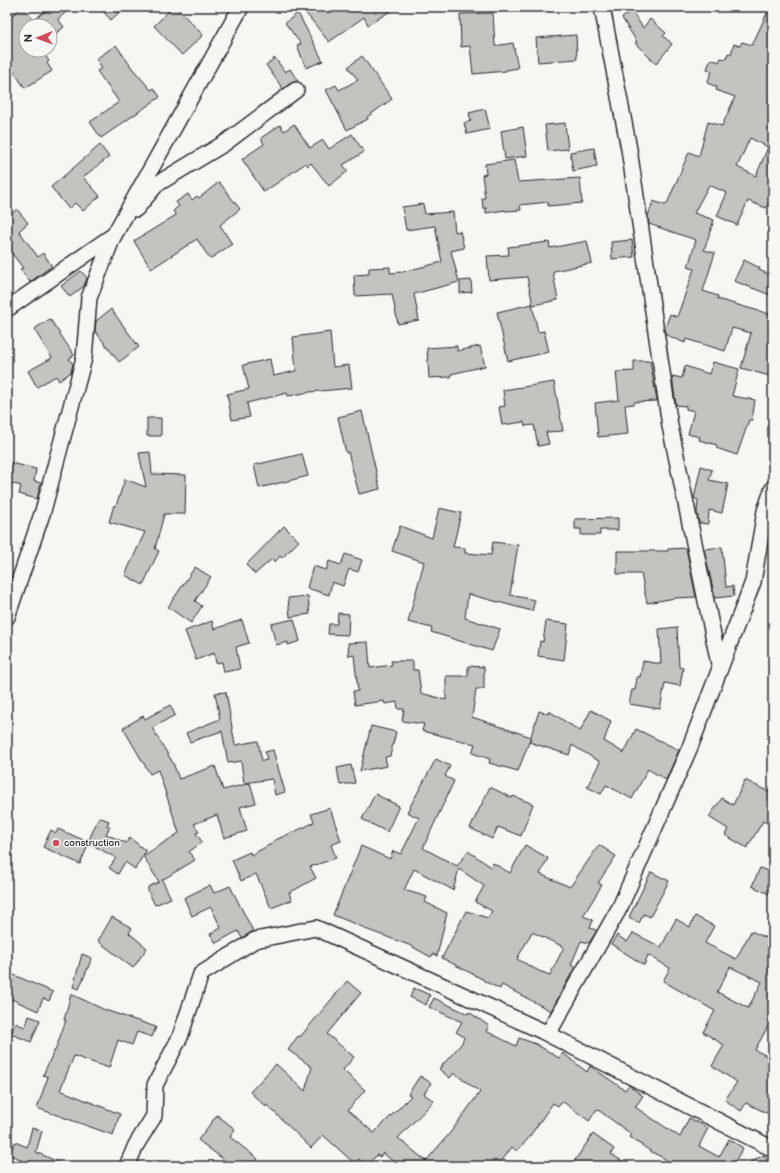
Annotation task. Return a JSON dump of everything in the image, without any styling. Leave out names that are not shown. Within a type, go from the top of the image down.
[{"type":"street","points":[[7,617],[43,511],[84,358],[89,298],[113,237],[242,7]]},
{"type":"street","points":[[602,7],[629,149],[670,426],[720,669]]},
{"type":"street","points":[[7,309],[113,237],[157,184],[225,143],[296,90]]},
{"type":"street","points":[[548,1034],[620,907],[690,747],[754,582],[765,511],[773,488]]},
{"type":"street","points":[[127,1166],[136,1145],[154,1116],[154,1085],[180,1037],[201,974],[255,940],[316,928],[548,1034],[773,1150]]},
{"type":"building","points":[[22,7],[32,18],[18,18],[18,58],[47,58],[49,61],[47,63],[52,71],[25,88],[7,62],[7,32],[12,29],[7,20]]},
{"type":"building","points":[[50,7],[72,7],[58,19],[36,18]]},
{"type":"building","points":[[99,7],[125,7],[111,20]]},
{"type":"building","points":[[173,7],[176,7],[203,35],[182,55],[154,26]]},
{"type":"building","points":[[301,7],[397,7],[368,25],[364,17],[329,42]]},
{"type":"building","points":[[770,7],[773,7],[773,195],[766,208],[748,201],[737,225],[717,216],[727,193],[709,185],[694,213],[714,220],[704,250],[715,253],[703,291],[718,296],[717,299],[773,315],[773,377],[741,368],[751,333],[732,328],[725,351],[686,339],[685,343],[666,335],[665,328],[670,314],[677,317],[694,269],[688,267],[696,240],[649,224],[648,216],[653,201],[665,205],[667,204],[689,152],[699,156],[708,122],[722,126],[735,97],[716,90],[717,87],[707,83],[712,71],[707,69],[711,59],[719,62],[721,58],[726,59],[728,53],[731,54],[734,44],[740,46],[742,42],[752,45]],"holes":[[[750,138],[768,147],[756,176],[737,167]]]},
{"type":"building","points":[[632,11],[643,28],[650,19],[666,33],[663,36],[672,44],[656,64],[635,43],[637,42],[622,18]]},
{"type":"building","points":[[298,13],[323,61],[306,68],[297,45],[301,44],[285,23]]},
{"type":"building","points":[[493,13],[495,46],[513,43],[518,68],[506,71],[473,74],[470,46],[461,47],[460,14]]},
{"type":"building","points":[[58,19],[64,27],[58,32]]},
{"type":"building","points":[[576,35],[577,59],[538,62],[536,38]]},
{"type":"building","points":[[116,45],[132,68],[151,90],[154,88],[160,97],[101,138],[90,122],[119,102],[97,71],[102,68],[96,59]]},
{"type":"building","points":[[362,56],[392,99],[367,117],[368,119],[347,130],[326,90],[336,85],[339,90],[358,80],[348,67]]},
{"type":"building","points":[[275,58],[285,72],[290,69],[298,81],[291,83],[283,89],[266,65]]},
{"type":"building","points":[[485,109],[490,129],[467,134],[464,123],[471,121],[469,113]]},
{"type":"building","points":[[565,123],[568,149],[548,151],[545,125]]},
{"type":"building","points":[[294,124],[310,148],[323,140],[329,149],[352,134],[364,152],[343,165],[348,171],[329,186],[311,163],[308,166],[306,163],[264,192],[242,159],[264,144],[261,138],[280,125],[284,131]]},
{"type":"building","points":[[523,127],[527,156],[505,159],[501,131]]},
{"type":"building","points":[[100,145],[109,157],[83,177],[100,196],[83,211],[75,203],[69,209],[51,187]]},
{"type":"building","points":[[594,148],[597,166],[573,171],[570,152]]},
{"type":"building","points":[[514,160],[518,182],[580,178],[582,203],[548,206],[548,202],[520,205],[521,210],[505,210],[486,213],[486,208],[483,208],[482,198],[485,198],[482,175],[486,174],[485,164]]},
{"type":"building","points":[[219,182],[240,209],[220,225],[232,244],[210,259],[197,239],[151,269],[134,241],[176,215],[173,211],[179,206],[176,202],[188,194],[192,200],[197,196],[199,198]]},
{"type":"building","points":[[423,204],[425,214],[453,212],[455,232],[460,231],[464,248],[451,251],[459,282],[414,294],[419,320],[398,324],[392,294],[355,296],[354,275],[369,274],[369,268],[390,267],[390,273],[402,272],[442,262],[435,226],[406,230],[402,207]]},
{"type":"building","points":[[17,209],[28,223],[19,231],[38,257],[43,253],[52,266],[30,282],[20,269],[23,268],[7,247],[14,242],[7,233],[7,218]]},
{"type":"building","points":[[632,240],[634,257],[612,259],[611,242]]},
{"type":"building","points":[[587,241],[592,263],[554,271],[553,273],[558,300],[533,305],[527,277],[489,280],[487,256],[509,255],[508,247],[549,242],[550,248]]},
{"type":"building","points":[[744,260],[760,268],[759,270],[773,276],[773,296],[734,281]]},
{"type":"building","points":[[81,271],[87,278],[84,286],[70,297],[61,286]]},
{"type":"building","points":[[471,280],[472,292],[460,293],[460,281]]},
{"type":"building","points":[[532,304],[538,332],[544,331],[549,352],[508,361],[497,312]]},
{"type":"building","points":[[111,309],[139,347],[119,362],[95,331],[96,321]]},
{"type":"building","points":[[50,319],[74,355],[69,359],[73,364],[71,372],[59,381],[56,376],[37,387],[28,371],[52,358],[34,329]]},
{"type":"building","points":[[330,332],[333,367],[349,365],[352,388],[310,392],[288,396],[287,393],[247,403],[250,417],[232,420],[227,394],[249,389],[243,365],[270,359],[273,376],[296,371],[293,337]]},
{"type":"building","points":[[457,346],[457,351],[480,346],[485,366],[451,374],[451,377],[429,378],[427,348]]},
{"type":"building","points":[[634,361],[650,361],[657,401],[634,402],[634,404],[625,405],[628,434],[598,437],[595,403],[619,400],[616,372],[634,371]]},
{"type":"building","points":[[713,362],[739,369],[732,396],[755,400],[752,420],[749,420],[737,455],[716,448],[717,445],[699,440],[700,437],[688,434],[694,411],[686,409],[686,406],[676,405],[672,376],[682,378],[685,366],[709,374]]},
{"type":"building","points":[[554,382],[563,431],[546,432],[549,444],[538,446],[534,425],[525,426],[524,422],[502,425],[499,407],[505,406],[503,390]]},
{"type":"building","points":[[362,411],[380,489],[359,494],[348,452],[346,453],[338,417]]},
{"type":"building","points":[[147,418],[161,418],[161,436],[147,436]]},
{"type":"building","points":[[150,452],[152,474],[186,475],[185,514],[164,514],[155,549],[159,551],[143,585],[125,575],[145,532],[109,522],[114,505],[116,506],[125,479],[146,487],[139,453]]},
{"type":"building","points":[[302,454],[308,476],[259,488],[254,465]]},
{"type":"building","points":[[7,462],[36,469],[34,481],[41,483],[37,499],[19,494],[21,486],[7,482]]},
{"type":"building","points":[[701,466],[712,470],[709,480],[728,484],[722,513],[709,510],[708,524],[699,523],[697,512],[698,500],[694,498]]},
{"type":"building","points":[[439,508],[461,513],[453,547],[465,548],[465,553],[491,555],[493,542],[518,545],[510,595],[535,600],[532,611],[468,594],[465,618],[500,629],[492,651],[431,632],[432,628],[408,622],[424,562],[392,551],[400,526],[432,538]]},
{"type":"building","points":[[618,518],[618,530],[600,530],[600,535],[581,535],[581,529],[575,529],[575,519]]},
{"type":"building","points":[[284,526],[299,541],[282,558],[280,556],[275,562],[272,559],[255,574],[246,565]]},
{"type":"building","points":[[722,547],[726,587],[733,586],[734,596],[715,598],[704,549]]},
{"type":"building","points":[[686,548],[696,597],[675,598],[647,603],[641,574],[617,574],[617,551],[668,551],[668,549]]},
{"type":"building","points":[[345,554],[362,560],[358,572],[349,569],[343,586],[332,582],[329,595],[307,588],[313,566],[326,570],[329,561],[341,565]]},
{"type":"building","points":[[195,567],[211,577],[195,601],[202,606],[191,623],[168,607]]},
{"type":"building","points":[[308,596],[310,614],[290,617],[288,598]]},
{"type":"building","points":[[338,613],[349,614],[348,635],[328,634],[329,624],[337,624]]},
{"type":"building","points":[[294,619],[300,641],[288,645],[288,642],[276,645],[271,624]]},
{"type":"building","points":[[242,620],[249,643],[236,647],[240,669],[224,672],[222,662],[216,663],[214,653],[196,660],[185,631],[212,621],[214,629]]},
{"type":"building","points":[[546,621],[568,624],[564,660],[538,656],[540,641],[543,642]]},
{"type":"building","points":[[677,627],[679,667],[683,668],[680,686],[665,683],[660,709],[629,704],[632,690],[635,690],[637,677],[640,677],[643,661],[661,664],[659,629]]},
{"type":"building","points":[[368,642],[370,668],[392,665],[391,661],[413,661],[413,670],[418,670],[421,693],[446,700],[446,676],[468,676],[468,666],[484,667],[484,689],[476,689],[472,717],[531,737],[518,771],[489,763],[490,759],[472,753],[475,744],[422,731],[424,724],[402,721],[404,709],[398,709],[397,702],[385,704],[384,701],[355,705],[353,691],[358,691],[354,655],[349,656],[348,643]]},
{"type":"building","points":[[226,692],[235,745],[258,741],[262,761],[267,760],[265,752],[273,750],[285,792],[275,795],[272,779],[244,783],[241,761],[228,763],[222,731],[190,742],[186,733],[220,719],[215,693]]},
{"type":"building","points":[[170,705],[175,715],[152,728],[173,763],[179,779],[215,766],[223,790],[250,783],[256,803],[240,807],[247,831],[224,838],[217,815],[194,824],[199,832],[196,833],[202,842],[189,852],[195,860],[162,880],[171,898],[155,905],[148,891],[148,887],[159,882],[143,856],[179,833],[158,770],[150,774],[123,728],[143,716],[145,719]]},
{"type":"building","points":[[591,710],[611,721],[604,741],[624,753],[636,729],[679,750],[666,780],[648,769],[632,799],[606,785],[601,794],[587,787],[600,762],[572,745],[569,755],[529,742],[539,711],[548,714],[549,711],[580,731]]},
{"type":"building","points":[[371,726],[396,732],[390,756],[385,757],[387,766],[360,771]]},
{"type":"building","points":[[436,759],[450,766],[445,776],[454,781],[423,848],[457,866],[468,851],[491,867],[493,863],[510,873],[525,845],[548,858],[540,874],[570,887],[599,845],[616,856],[598,883],[602,885],[583,916],[593,920],[590,928],[596,930],[596,932],[589,943],[581,941],[571,965],[575,967],[551,1011],[502,985],[500,989],[442,958],[466,911],[488,918],[492,911],[475,902],[484,886],[459,869],[453,890],[414,869],[404,890],[427,897],[425,902],[447,913],[437,956],[433,954],[431,957],[409,945],[365,929],[333,915],[361,846],[390,859],[393,851],[401,854],[419,818],[407,812]],"holes":[[[532,932],[564,947],[550,975],[517,959]]]},
{"type":"building","points":[[351,765],[355,783],[340,785],[337,768]]},
{"type":"building","points":[[745,780],[773,794],[773,811],[767,823],[763,821],[747,848],[725,835],[728,829],[709,817],[722,798],[733,805]]},
{"type":"building","points":[[490,787],[512,798],[513,796],[533,804],[521,836],[498,827],[492,839],[470,828]]},
{"type":"building","points":[[375,794],[399,806],[387,832],[362,819]]},
{"type":"building","points":[[330,808],[341,841],[331,845],[336,858],[310,867],[316,878],[289,893],[292,900],[271,908],[256,874],[241,881],[232,860],[250,852],[251,855],[273,843],[273,841],[307,826],[314,822],[311,814]]},
{"type":"building","points":[[99,817],[109,821],[107,826],[110,827],[106,834],[126,843],[130,838],[146,851],[135,869],[125,862],[118,874],[109,868],[116,858],[89,843],[80,864],[43,847],[51,830],[56,833],[58,829],[88,842]]},
{"type":"building","points":[[760,868],[773,873],[773,896],[752,886]]},
{"type":"building","points":[[651,872],[669,881],[650,917],[644,914],[639,923],[629,917]]},
{"type":"building","points":[[210,885],[214,893],[230,886],[253,931],[242,938],[238,931],[216,943],[210,934],[221,928],[211,907],[192,916],[184,898]]},
{"type":"building","points":[[695,916],[714,926],[705,943],[736,959],[751,931],[773,941],[773,1017],[755,1050],[773,1059],[773,1116],[746,1103],[741,1111],[725,1100],[737,1082],[712,1066],[724,1045],[703,1032],[715,1011],[663,981],[670,968],[648,955],[644,965],[611,944],[617,935],[627,942],[633,933],[661,947],[676,919],[690,927]],"holes":[[[730,967],[762,982],[748,1008],[717,992]]]},
{"type":"building","points":[[112,917],[132,928],[129,933],[147,948],[133,968],[98,941]]},
{"type":"building","points":[[82,954],[92,958],[79,989],[73,987]]},
{"type":"building","points":[[7,972],[53,992],[49,1001],[43,998],[38,1011],[7,997]]},
{"type":"building","points":[[347,981],[361,993],[327,1034],[354,1057],[343,1070],[365,1090],[348,1110],[374,1133],[411,1096],[408,1094],[420,1076],[431,1083],[424,1094],[434,1101],[398,1138],[426,1161],[450,1133],[480,1092],[454,1073],[450,1078],[439,1069],[462,1043],[464,1037],[456,1032],[462,1022],[429,1007],[434,998],[468,1014],[469,1012],[489,1026],[486,1031],[516,1046],[519,1038],[536,1044],[559,1058],[563,1053],[587,1072],[590,1066],[625,1090],[629,1085],[643,1096],[635,1107],[680,1137],[689,1118],[708,1128],[699,1146],[719,1157],[729,1139],[743,1148],[732,1166],[724,1166],[717,1162],[714,1166],[678,1166],[629,1137],[631,1134],[597,1109],[589,1121],[562,1101],[558,1106],[553,1103],[527,1140],[517,1151],[512,1147],[498,1166],[398,1166],[383,1153],[380,1157],[377,1155],[366,1166],[359,1159],[355,1164],[323,1135],[311,1148],[267,1105],[266,1107],[250,1092],[276,1064],[305,1091],[312,1067],[288,1050],[298,1036],[300,1037]]},
{"type":"building","points":[[414,988],[430,995],[426,1005],[410,997]]},
{"type":"building","points":[[71,994],[105,1010],[156,1027],[152,1037],[137,1032],[132,1045],[118,1040],[109,1068],[74,1056],[60,1090],[120,1114],[113,1135],[37,1108],[48,1077],[43,1075],[55,1051],[66,1020],[64,1020]]},
{"type":"building","points":[[29,1016],[40,1020],[31,1042],[11,1034],[15,1023],[25,1027]]},
{"type":"building","points":[[217,1115],[235,1129],[230,1137],[258,1159],[252,1166],[223,1166],[227,1162],[198,1140]]},
{"type":"building","points":[[32,1128],[42,1131],[36,1152],[67,1166],[34,1166],[9,1154],[15,1142],[27,1147]]},
{"type":"building","points":[[593,1134],[614,1149],[611,1154],[630,1166],[571,1166]]},
{"type":"building","points":[[764,1155],[771,1166],[742,1166]]},
{"type":"place","name":"construction","points":[[56,843]]}]
